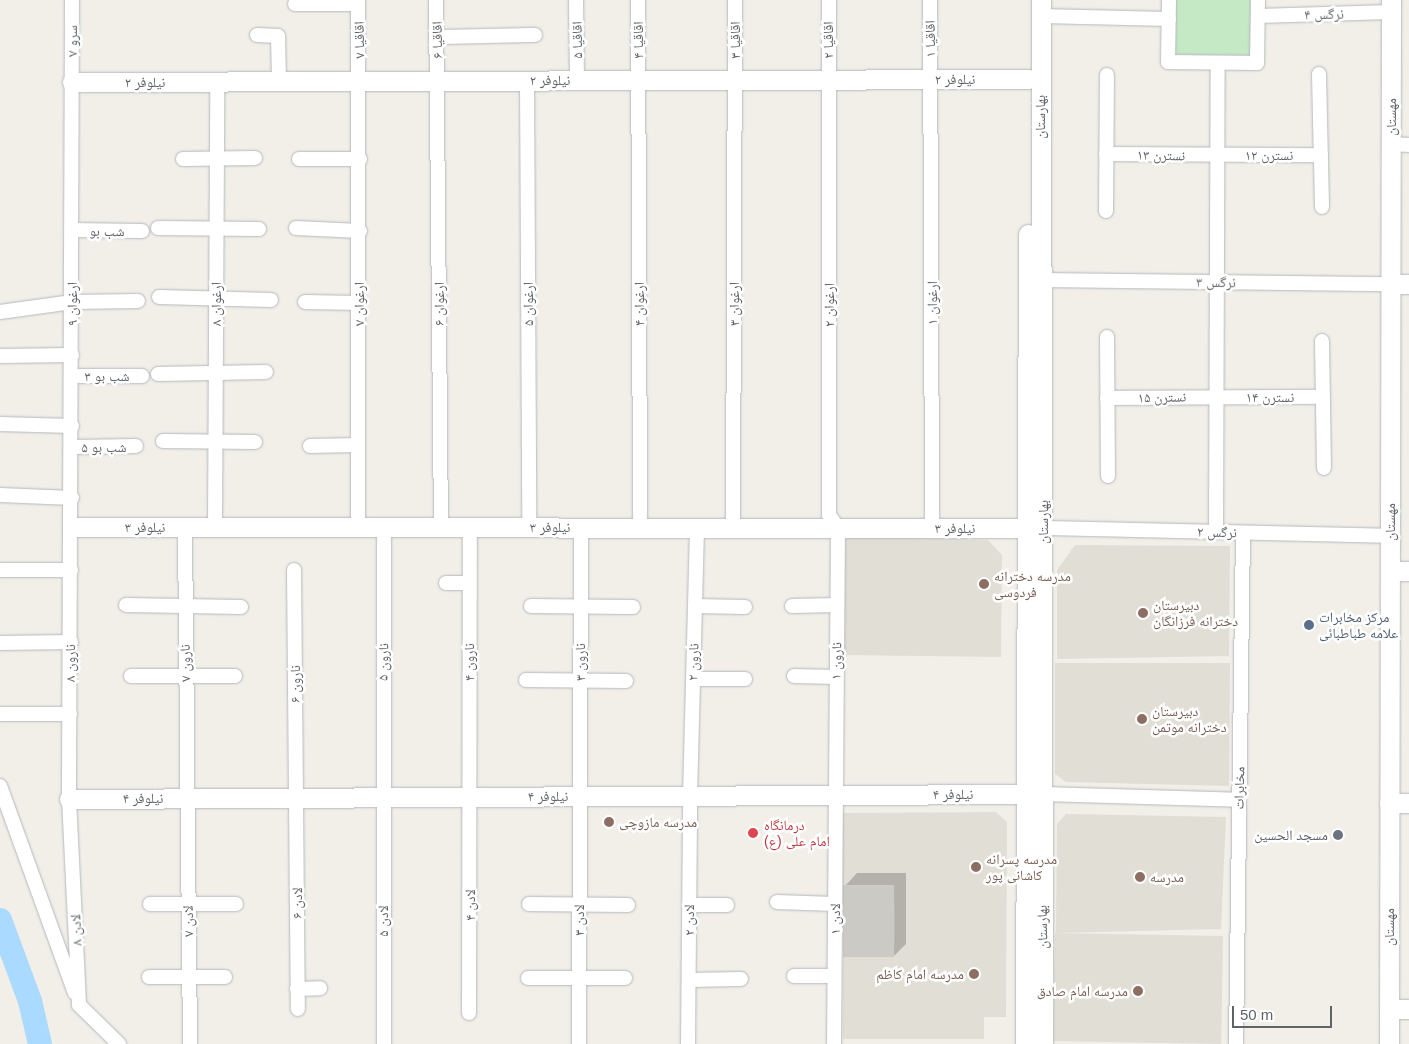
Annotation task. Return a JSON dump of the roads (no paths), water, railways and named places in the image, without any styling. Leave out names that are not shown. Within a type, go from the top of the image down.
[{"type":"street","name":"سرو ۷","points":[[72,0],[72,82]]},
{"type":"street","name":"اقاقیا ۶","points":[[436,0],[437,80]]},
{"type":"street","name":"اقاقیا ۵","points":[[576,0],[577,80]]},
{"type":"street","name":"اقاقیا ۴","points":[[638,0],[638,80]]},
{"type":"street","name":"اقاقیا ۳","points":[[735,0],[735,80]]},
{"type":"street","name":"اقاقیا ۲","points":[[828,79],[829,0]]},
{"type":"street","name":"اقاقیا ۱","points":[[930,0],[931,79]]},
{"type":"street","name":"بهارستان","points":[[1029,0],[1036,528]]},
{"type":"street","points":[[1169,0],[1168,62],[1218,63],[1257,63],[1258,0]]},
{"type":"street","points":[[295,4],[358,2]]},
{"type":"street","name":"اقاقیا ۷","points":[[358,2],[360,81]]},
{"type":"street","name":"نرگس ۴","points":[[1258,16],[1391,6]]},
{"type":"street","name":"مهستان","points":[[1388,1044],[1390,284],[1400,144],[1391,6]]},
{"type":"street","points":[[1041,8],[1169,19]]},
{"type":"street","name":"بهارستان","points":[[1025,1044],[1034,794],[1036,528],[1041,280],[1041,8]]},
{"type":"street","points":[[256,35],[278,36],[279,81]]},
{"type":"street","points":[[437,37],[535,35]]},
{"type":"street","points":[[1216,532],[1218,63]]},
{"type":"street","points":[[1319,74],[1322,207]]},
{"type":"street","points":[[1106,211],[1107,75]]},
{"type":"street","name":"ارغوان ۲","points":[[828,79],[829,515],[838,528]]},
{"type":"street","name":"ارغوان ۱","points":[[931,79],[932,528]]},
{"type":"street","name":"نیلوفر ۲","points":[[72,82],[1029,79]]},
{"type":"street","name":"ارغوان ۶","points":[[437,80],[441,528]]},
{"type":"street","name":"ارغوان ۵","points":[[527,80],[529,528]]},
{"type":"street","name":"ارغوان ۴","points":[[638,80],[640,528]]},
{"type":"street","name":"ارغوان ۳","points":[[733,528],[735,80]]},
{"type":"street","name":"ارغوان ۸","points":[[215,527],[217,81]]},
{"type":"street","name":"ارغوان ۷","points":[[358,527],[360,81]]},
{"type":"street","name":"ارغوان ۹","points":[[72,82],[72,527]]},
{"type":"street","name":"نسترن ۱۳","points":[[1106,154],[1217,156]]},
{"type":"street","name":"نسترن ۱۲","points":[[1217,156],[1321,155]]},
{"type":"street","points":[[184,159],[255,158]]},
{"type":"street","points":[[299,159],[360,159]]},
{"type":"street","points":[[158,228],[258,229]]},
{"type":"street","points":[[296,228],[360,231]]},
{"type":"street","name":"شب بو","points":[[73,230],[142,231]]},
{"type":"street","name":"نرگس ۳","points":[[1041,280],[1390,284]]},
{"type":"street","points":[[1390,284],[1409,284]]},
{"type":"street","points":[[159,297],[271,300]]},
{"type":"street","points":[[0,312],[72,302],[138,301]]},
{"type":"street","points":[[306,302],[359,303]]},
{"type":"street","points":[[1107,337],[1108,476]]},
{"type":"street","points":[[1322,340],[1324,468]]},
{"type":"street","points":[[0,356],[72,355]]},
{"type":"street","points":[[158,374],[266,372]]},
{"type":"street","name":"شب بو ۳","points":[[72,376],[142,376]]},
{"type":"street","name":"نسترن ۱۴","points":[[1216,396],[1323,397]]},
{"type":"street","name":"نسترن ۱۵","points":[[1107,398],[1216,396]]},
{"type":"street","points":[[0,424],[72,426]]},
{"type":"street","points":[[163,440],[255,442]]},
{"type":"street","points":[[310,446],[358,445]]},
{"type":"street","name":"شب بو ۵","points":[[72,447],[136,446]]},
{"type":"street","points":[[0,495],[72,498]]},
{"type":"street","name":"نیلوفر ۳","points":[[72,527],[1036,528]]},
{"type":"street","name":"نارون ۸","points":[[69,799],[72,527]]},
{"type":"street","name":"نارون ۷","points":[[185,527],[184,605],[187,798]]},
{"type":"street","name":"نارون ۵","points":[[382,797],[384,527]]},
{"type":"street","name":"نارون ۴","points":[[470,527],[471,796]]},
{"type":"street","name":"نارون ۳","points":[[579,796],[581,528]]},
{"type":"street","name":"نارون ۲","points":[[690,796],[697,528]]},
{"type":"street","name":"نارون ۱","points":[[835,795],[838,528]]},
{"type":"street","name":"نرگس ۲","points":[[1036,528],[1390,536]]},
{"type":"street","name":"مخابرات","points":[[1236,1044],[1243,533]]},
{"type":"street","points":[[0,570],[71,570]]},
{"type":"street","name":"نارون ۶","points":[[294,570],[296,797]]},
{"type":"street","points":[[1390,571],[1409,572]]},
{"type":"street","points":[[446,582],[469,583]]},
{"type":"street","points":[[126,605],[241,607]]},
{"type":"street","points":[[531,606],[632,607]]},
{"type":"street","points":[[695,606],[745,607]]},
{"type":"street","points":[[792,606],[837,606]]},
{"type":"street","points":[[0,643],[71,642]]},
{"type":"street","points":[[131,676],[235,676]]},
{"type":"street","points":[[794,676],[836,677]]},
{"type":"street","points":[[693,679],[745,679]]},
{"type":"street","points":[[526,680],[626,681]]},
{"type":"street","points":[[0,714],[70,714]]},
{"type":"street","points":[[0,786],[79,1005],[119,1044]]},
{"type":"street","points":[[1034,794],[1239,800]]},
{"type":"street","name":"بهارستان","points":[[1034,794],[1043,1044]]},
{"type":"street","name":"نیلوفر ۴","points":[[69,799],[1034,794]]},
{"type":"street","name":"لادن ۱","points":[[834,1044],[835,795]]},
{"type":"street","name":"لادن ۴","points":[[469,1013],[471,796]]},
{"type":"street","name":"لادن ۳","points":[[579,796],[579,1044]]},
{"type":"street","name":"لادن ۲","points":[[688,1044],[690,796]]},
{"type":"street","name":"لادن ۶","points":[[296,797],[298,1009]]},
{"type":"street","name":"لادن ۵","points":[[382,797],[384,1044]]},
{"type":"street","name":"لادن ۷","points":[[187,798],[190,1044]]},
{"type":"street","name":"لادن ۸","points":[[69,799],[79,1005]]},
{"type":"street","points":[[1389,803],[1409,803]]},
{"type":"street","points":[[777,902],[835,904]]},
{"type":"street","points":[[150,904],[236,904]]},
{"type":"street","points":[[529,904],[628,905]]},
{"type":"street","points":[[689,905],[727,905]]},
{"type":"street","points":[[794,976],[834,976]]},
{"type":"street","points":[[149,977],[225,977]]},
{"type":"street","points":[[528,978],[625,978]]},
{"type":"street","points":[[688,980],[741,979]]},
{"type":"street","points":[[297,990],[320,988]]},
{"type":"street","points":[[1389,1009],[1409,1009]]},
{"type":"waterway","points":[[0,920],[30,1001],[40,1044]]},
{"type":"place","name":"مدرسه دخترانه فردوسی","points":[[984,584]]},
{"type":"place","name":"دبیرستان دخترانه فرزانگان","points":[[1143,613]]},
{"type":"place","name":"مرکز مخابرات علامه طباطبائی","points":[[1309,625]]},
{"type":"place","name":"دبیرستان دخترانه موتمن","points":[[1142,719]]},
{"type":"place","name":"مدرسه مازوچی","points":[[609,822]]},
{"type":"place","name":"درمانگاه امام علی (ع)","points":[[753,833]]},
{"type":"place","name":"مسجد الحسین","points":[[1338,835]]},
{"type":"place","name":"مدرسه پسرانه کاشانی پور","points":[[976,867]]},
{"type":"place","name":"مدرسه","points":[[1140,877]]},
{"type":"place","name":"مدرسه امام کاظم","points":[[974,974]]},
{"type":"place","name":"مدرسه امام صادق","points":[[1138,991]]}]
